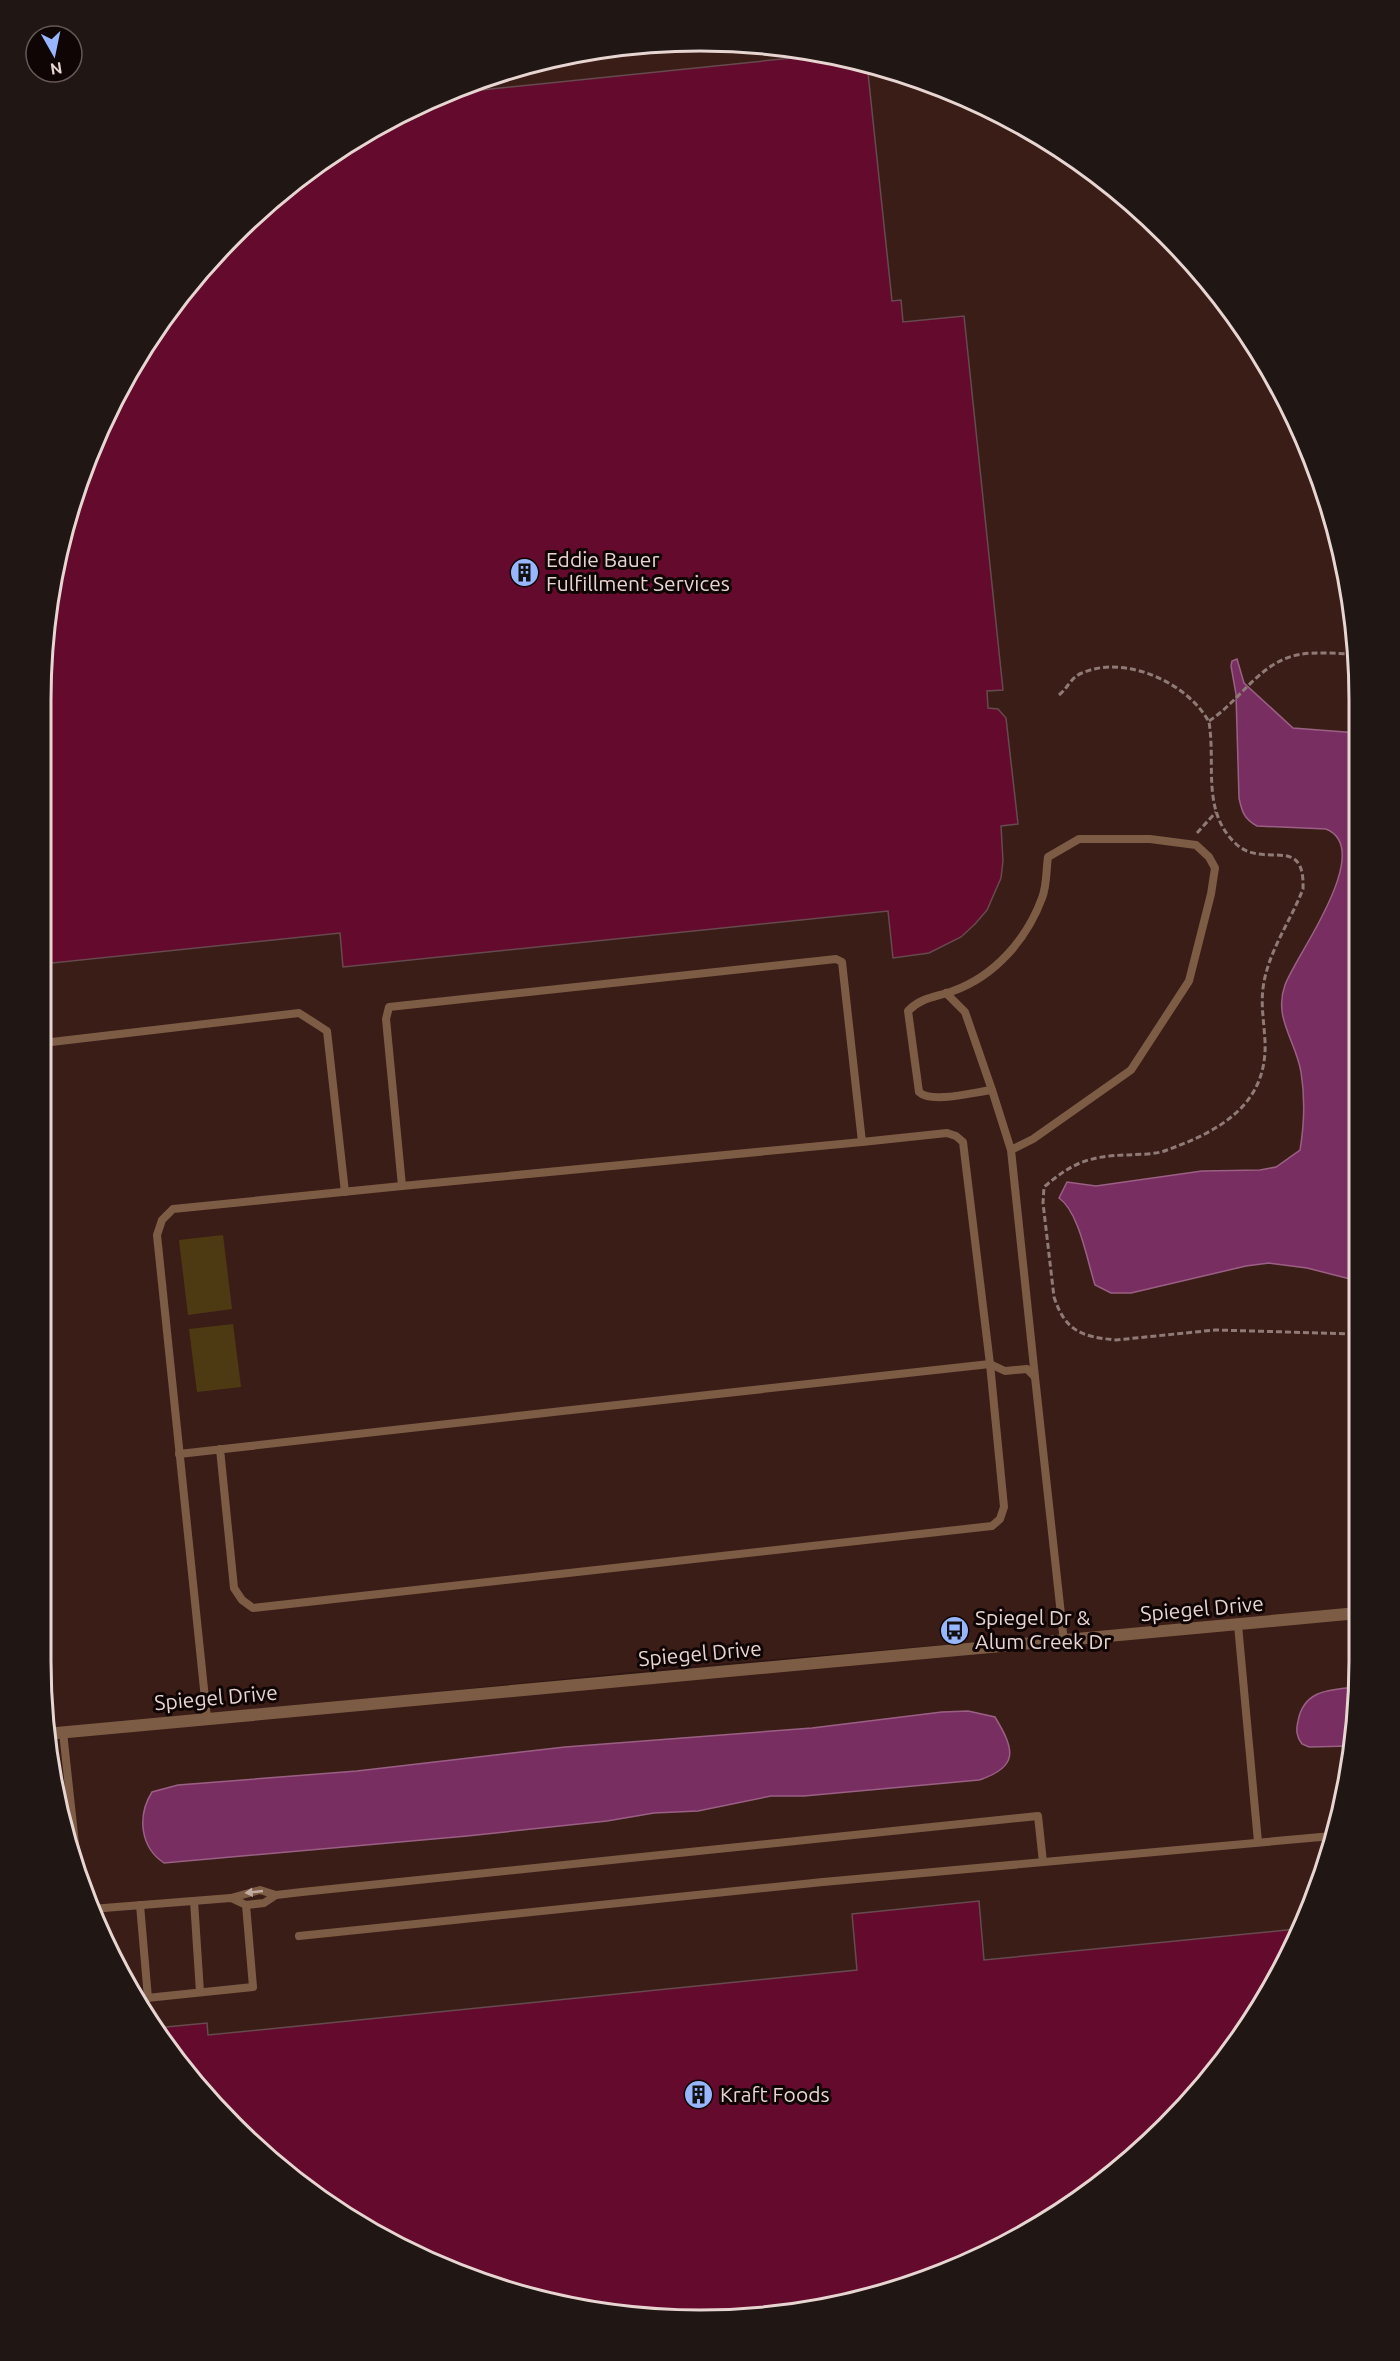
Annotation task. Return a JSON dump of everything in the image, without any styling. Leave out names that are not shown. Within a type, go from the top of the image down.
[{"type":"street","name":"Spiegel Drive","points":[[55,1733],[1065,1642],[1349,1614]]},
{"type":"lane","points":[[992,1090],[935,1098],[924,1097],[919,1092],[908,1011],[917,1001],[946,993],[985,976],[1018,943],[1043,897],[1048,857],[1079,839],[1150,839],[1193,845],[1209,857],[1215,868],[1211,894],[1189,981],[1131,1070],[1032,1139],[1011,1150]]},
{"type":"lane","points":[[402,1186],[386,1019],[389,1007],[836,959],[842,962],[862,1142]]},
{"type":"lane","points":[[946,993],[964,1012],[1011,1150],[1065,1642]]},
{"type":"lane","points":[[51,1042],[299,1013],[327,1031],[345,1192]]},
{"type":"lane","points":[[207,1718],[157,1235],[162,1220],[173,1209],[947,1133],[963,1142],[990,1364],[1004,1507],[1000,1519],[993,1526],[253,1608],[242,1600],[234,1588],[220,1449]]},
{"type":"lane","points":[[179,1454],[990,1364],[1005,1371],[1027,1369],[1035,1377]]},
{"type":"lane","points":[[1238,1625],[1258,1842]]},
{"type":"lane","points":[[63,1732],[74,1831]]},
{"type":"lane","points":[[100,1908],[231,1898],[260,1890],[276,1895],[1038,1816],[1043,1862]]},
{"type":"lane","points":[[299,1936],[1043,1862],[1325,1837]]},
{"type":"lane","points":[[231,1898],[246,1905],[264,1903],[276,1895]]},
{"type":"lane","points":[[194,1901],[200,1992]]},
{"type":"lane","points":[[140,1905],[148,1998],[253,1987],[246,1905]]},
{"type":"path","points":[[1209,721],[1260,675],[1278,662],[1300,654],[1348,654]]},
{"type":"path","points":[[1193,845],[1200,830],[1216,812]]},
{"type":"path","points":[[1065,1169],[1044,1187],[1043,1203],[1054,1297],[1063,1320],[1072,1329],[1100,1339],[1116,1340],[1215,1330],[1349,1334]]},
{"type":"shaded area","points":[[658,52],[742,52],[827,63],[909,85],[987,118],[1061,160],[1128,212],[1188,272],[1240,339],[1282,413],[1300,452],[1315,491],[1337,573],[1348,658],[1349,1610],[682,1667],[55,1730],[51,1661],[52,658],[63,573],[73,532],[85,491],[118,413],[160,339],[185,305],[241,241],[272,212],[339,160],[376,138],[452,100],[491,85],[573,63],[615,57]]},
{"type":"shaded area","points":[[1237,659],[1244,683],[1293,728],[1349,732],[1349,1279],[1307,1268],[1269,1263],[1246,1266],[1131,1293],[1111,1293],[1095,1285],[1077,1225],[1066,1205],[1059,1198],[1067,1182],[1096,1186],[1202,1171],[1260,1170],[1276,1167],[1300,1150],[1303,1111],[1301,1072],[1283,1019],[1282,997],[1285,985],[1328,903],[1338,879],[1342,858],[1339,840],[1326,829],[1257,826],[1244,815],[1239,798],[1236,694],[1232,661]]},
{"type":"shaded area","points":[[223,1235],[232,1309],[188,1315],[179,1240]]},
{"type":"shaded area","points":[[233,1324],[241,1387],[197,1392],[189,1329]]},
{"type":"shaded area","points":[[1349,1614],[1348,1703],[1343,1746],[1337,1788],[1315,1870],[1300,1909],[1262,1986],[1240,2022],[1188,2089],[1128,2149],[1095,2176],[1061,2201],[987,2243],[909,2276],[868,2288],[827,2298],[742,2309],[658,2309],[582,2299],[267,2144],[212,2089],[185,2056],[160,2022],[118,1948],[85,1870],[73,1829],[63,1788],[56,1733]]},
{"type":"shaded area","points":[[1348,1688],[1343,1746],[1309,1747],[1302,1744],[1297,1727],[1301,1710],[1312,1697]]},
{"type":"shaded area","points":[[968,1711],[995,1717],[1007,1739],[1009,1748],[1010,1756],[1007,1763],[992,1775],[979,1780],[804,1796],[771,1796],[698,1811],[654,1813],[607,1821],[467,1836],[164,1863],[150,1849],[143,1830],[144,1811],[152,1792],[178,1785],[357,1771],[565,1747],[812,1728],[942,1712]]},
{"type":"building","name":"Eddie Bauer Fulfillment Services","points":[[792,58],[827,63],[868,73],[892,301],[901,300],[903,322],[964,316],[1003,690],[987,691],[988,708],[998,709],[1006,718],[1018,824],[1001,826],[1003,861],[1001,878],[987,910],[961,937],[929,953],[893,958],[888,911],[343,967],[340,933],[51,963],[51,700],[52,658],[57,615],[63,573],[85,491],[118,413],[160,339],[185,305],[241,241],[272,212],[339,160],[376,138],[413,118],[477,90]]},
{"type":"building","name":"Kraft Foods","points":[[979,1901],[984,1960],[1290,1930],[1262,1986],[1240,2022],[1188,2089],[1128,2149],[1061,2201],[987,2243],[909,2276],[827,2298],[742,2309],[658,2309],[573,2298],[491,2276],[413,2243],[339,2201],[272,2149],[212,2089],[164,2027],[207,2023],[208,2035],[857,1970],[852,1914]]},
{"type":"place","name":"Eddie Bauer Fulfillment Services","points":[[525,572]]},
{"type":"place","name":"Spiegel Dr & Alum Creek Dr","points":[[954,1630]]},
{"type":"place","name":"Kraft Foods","points":[[699,2095]]}]
